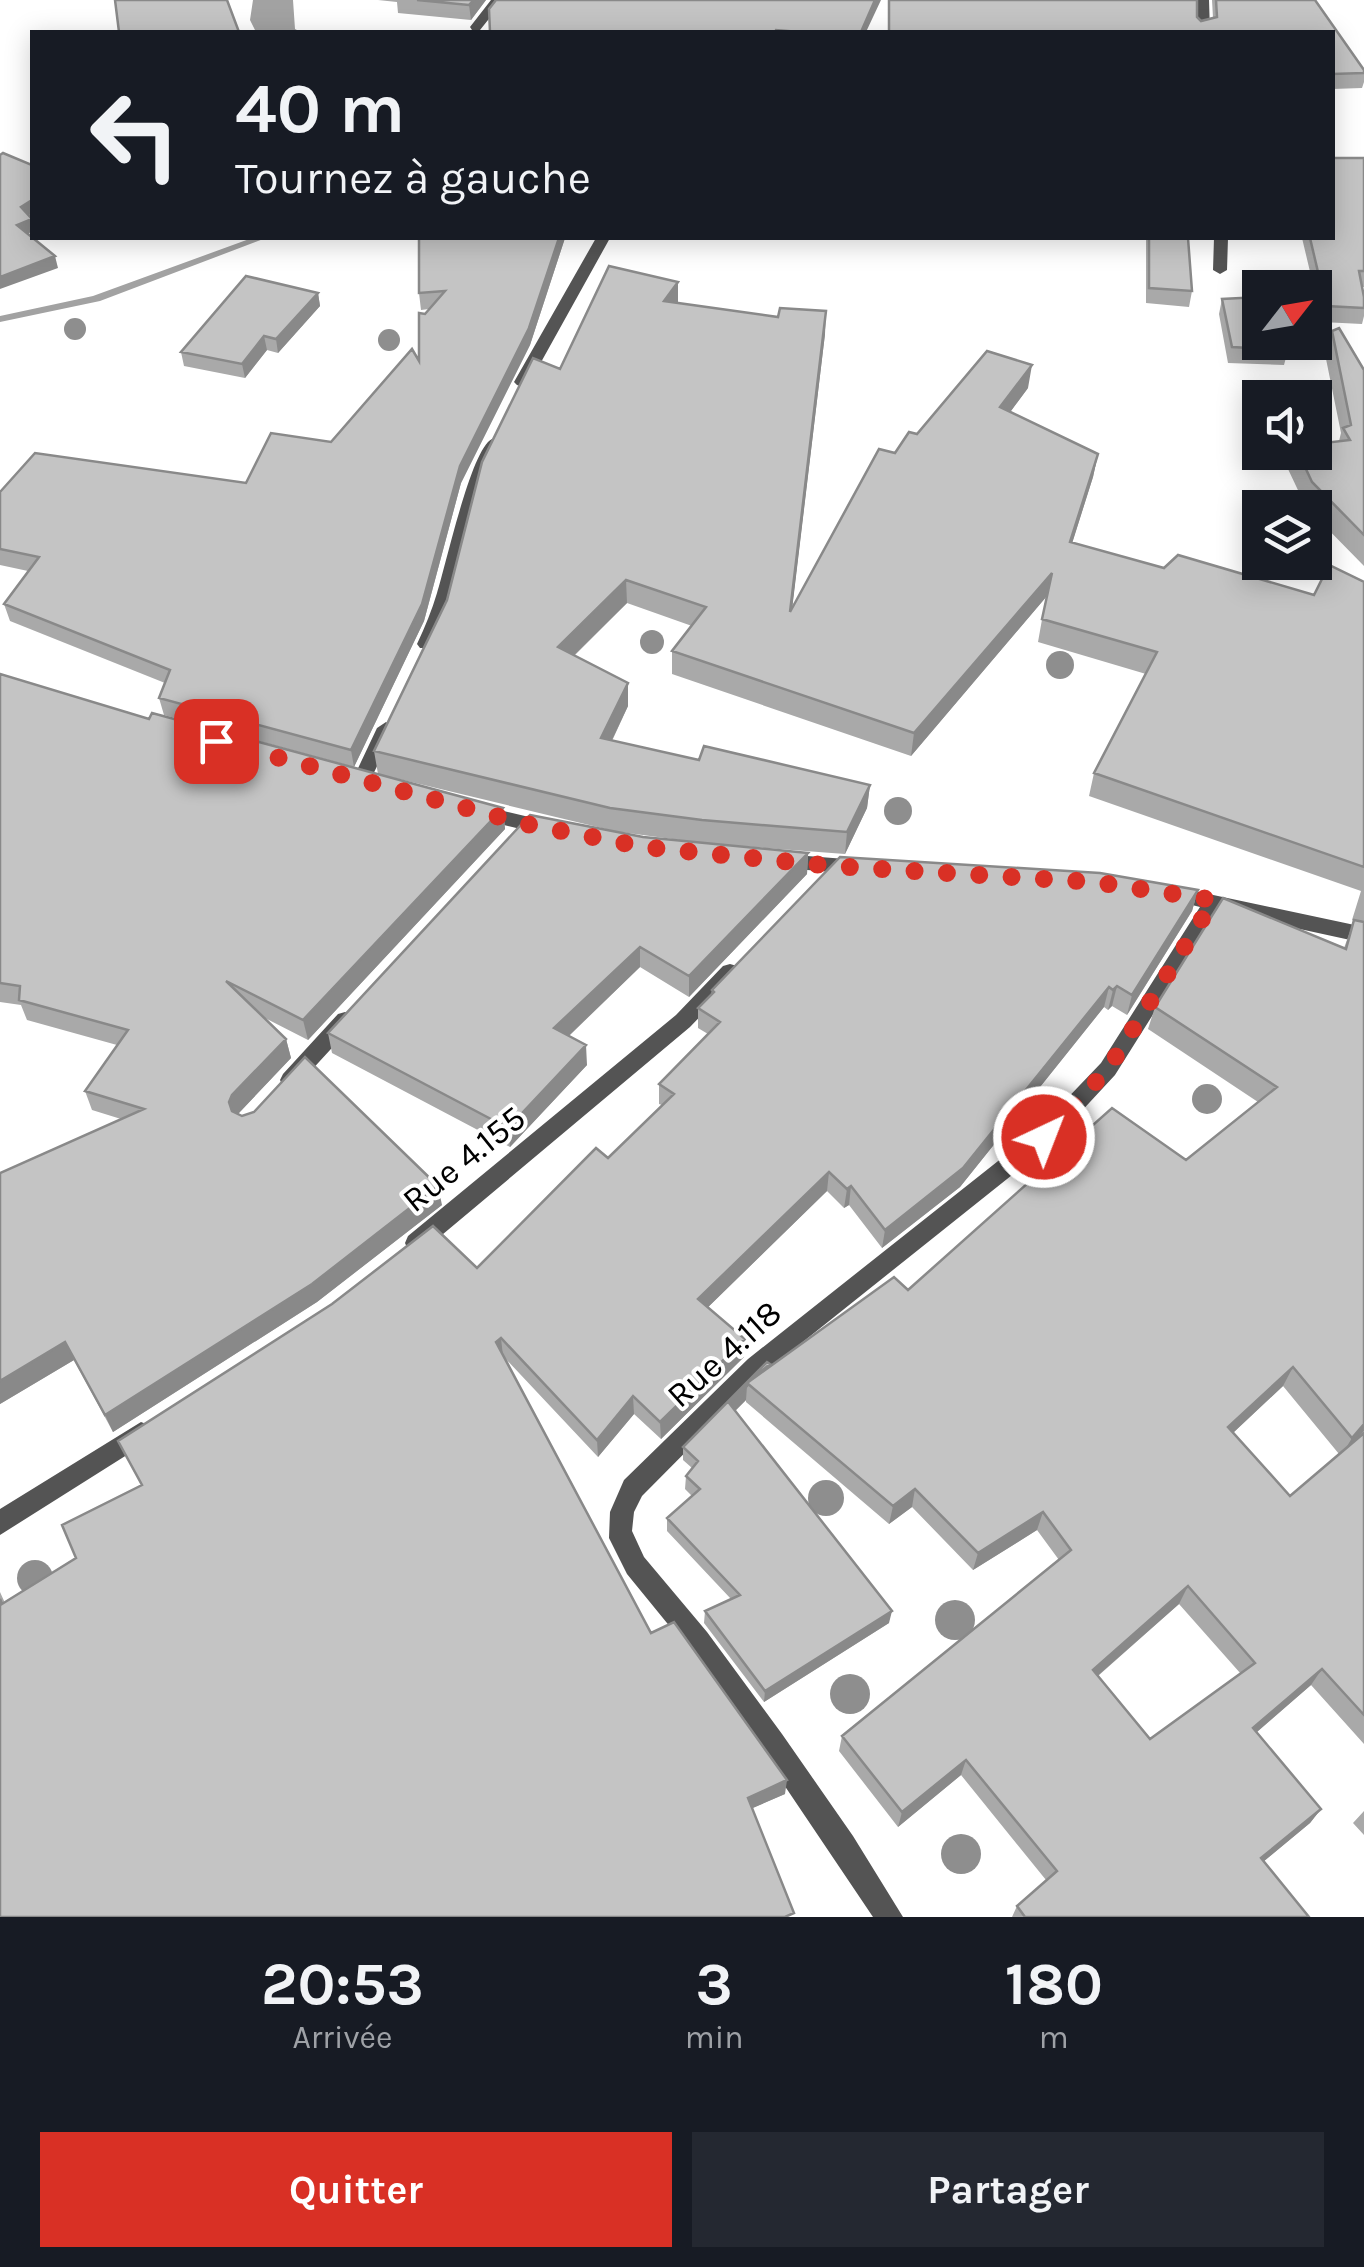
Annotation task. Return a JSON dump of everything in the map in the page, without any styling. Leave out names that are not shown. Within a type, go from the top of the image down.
[{"type":"street","points":[[476,26],[498,0]]},
{"type":"street","points":[[1203,0],[1204,30]]},
{"type":"street","points":[[514,396],[603,240]]},
{"type":"street","points":[[1220,270],[1221,240]]},
{"type":"street","points":[[420,657],[437,622],[473,484],[498,432]]},
{"type":"street","points":[[360,781],[394,710]]},
{"type":"street","points":[[471,810],[520,831],[560,831]]},
{"type":"street","points":[[757,858],[825,873],[871,868]]},
{"type":"street","points":[[1146,890],[1214,900],[1364,935]]},
{"type":"street","name":"Rue 4.118","points":[[889,1917],[820,1806],[674,1609],[631,1559],[620,1534],[620,1512],[633,1488],[756,1366],[1044,1137],[1108,1069],[1214,900]]},
{"type":"street","name":"Rue 4.155","points":[[400,1256],[683,1021],[751,950]]},
{"type":"street","points":[[276,1095],[355,1010]]},
{"type":"street","points":[[0,1523],[164,1418]]},
{"type":"shaded area","points":[[253,0],[293,0],[297,30],[255,30],[250,20]]},
{"type":"building","points":[[115,0],[227,0],[238,30],[119,30]]},
{"type":"building","points":[[417,0],[474,0],[469,5]]},
{"type":"building","points":[[496,0],[875,0],[862,30],[490,30],[489,9]]},
{"type":"building","points":[[889,0],[1197,0],[1197,17],[1201,21],[1217,17],[1216,0],[1315,0],[1364,73],[1335,74],[1335,30],[889,30]]},
{"type":"building","points":[[0,155],[30,164],[30,201],[21,207],[30,220],[17,225],[30,240],[55,256],[0,277]]},
{"type":"building","points":[[1335,158],[1364,158],[1364,271],[1359,271],[1364,308],[1332,306],[1332,270],[1318,270],[1310,240],[1335,240]]},
{"type":"building","points":[[419,240],[558,240],[529,328],[460,466],[422,604],[351,750],[159,698],[170,670],[4,604],[39,557],[0,549],[0,492],[35,453],[246,483],[271,433],[331,442],[412,349],[419,361],[419,313],[425,314],[445,291],[419,293]]},
{"type":"building","points":[[1149,240],[1188,240],[1192,291],[1149,288]]},
{"type":"building","points":[[609,266],[678,282],[664,301],[778,317],[780,308],[826,311],[790,612],[879,449],[895,453],[909,432],[917,434],[987,351],[1032,365],[1000,407],[1098,454],[1070,542],[1164,568],[1178,555],[1242,574],[1242,580],[1263,580],[1314,595],[1322,580],[1332,580],[1332,566],[1364,582],[1364,867],[1094,773],[1157,652],[1042,619],[1052,573],[914,733],[672,651],[706,607],[626,580],[558,647],[628,683],[601,738],[699,760],[704,746],[870,785],[847,832],[610,808],[374,751],[447,600],[482,462],[533,358],[560,369]]},
{"type":"building","points":[[246,276],[318,293],[276,339],[264,336],[242,364],[181,352]]},
{"type":"building","points":[[1242,298],[1242,348],[1232,347],[1222,299]]},
{"type":"building","points":[[1339,328],[1364,370],[1364,535],[1332,502],[1332,490],[1320,490],[1306,470],[1332,470],[1332,442],[1350,440],[1343,428],[1351,425],[1332,331]]},
{"type":"building","points":[[0,674],[149,719],[152,713],[503,808],[303,1020],[226,981],[286,1039],[232,1095],[232,1111],[242,1116],[254,1112],[305,1057],[438,1186],[312,1284],[105,1415],[65,1342],[0,1381],[0,1173],[144,1109],[85,1091],[128,1030],[19,1000],[20,986],[0,983]]},
{"type":"building","points":[[530,815],[643,837],[808,853],[689,976],[640,947],[554,1028],[586,1045],[508,1128],[328,1033]]},
{"type":"building","points":[[840,857],[1100,873],[1198,890],[1132,995],[1117,986],[1113,990],[1109,987],[963,1168],[885,1230],[851,1186],[847,1189],[829,1172],[698,1299],[745,1339],[660,1422],[633,1396],[597,1440],[501,1338],[496,1342],[651,1633],[674,1622],[787,1780],[748,1798],[794,1913],[785,1917],[0,1917],[0,1599],[2,1604],[76,1558],[62,1525],[142,1485],[118,1441],[332,1304],[433,1226],[477,1268],[596,1148],[608,1158],[674,1094],[659,1084],[720,1022],[698,1008]]},
{"type":"building","points":[[1223,898],[1346,949],[1354,920],[1364,922],[1364,1424],[1352,1438],[1293,1367],[1228,1427],[1290,1496],[1364,1433],[1364,1715],[1322,1669],[1253,1728],[1321,1809],[1261,1858],[1309,1917],[1025,1917],[1017,1906],[1057,1871],[966,1760],[902,1812],[842,1736],[1071,1550],[1043,1512],[978,1553],[915,1489],[893,1506],[747,1383],[894,1277],[908,1290],[1112,1108],[1186,1160],[1277,1087],[1155,1007]],"holes":[[[1188,1586],[1255,1663],[1150,1739],[1093,1670]]]},
{"type":"building","points":[[767,1362],[770,1364],[729,1403],[892,1611],[765,1691],[705,1611],[740,1595],[667,1518],[700,1489],[686,1476],[698,1461],[683,1447]]},
{"type":"waterway","points":[[0,319],[96,299],[256,240]]},
{"type":"route","points":[[216,741],[526,824],[644,847],[832,866],[1095,882],[1214,900],[1108,1069],[1044,1137]]}]
